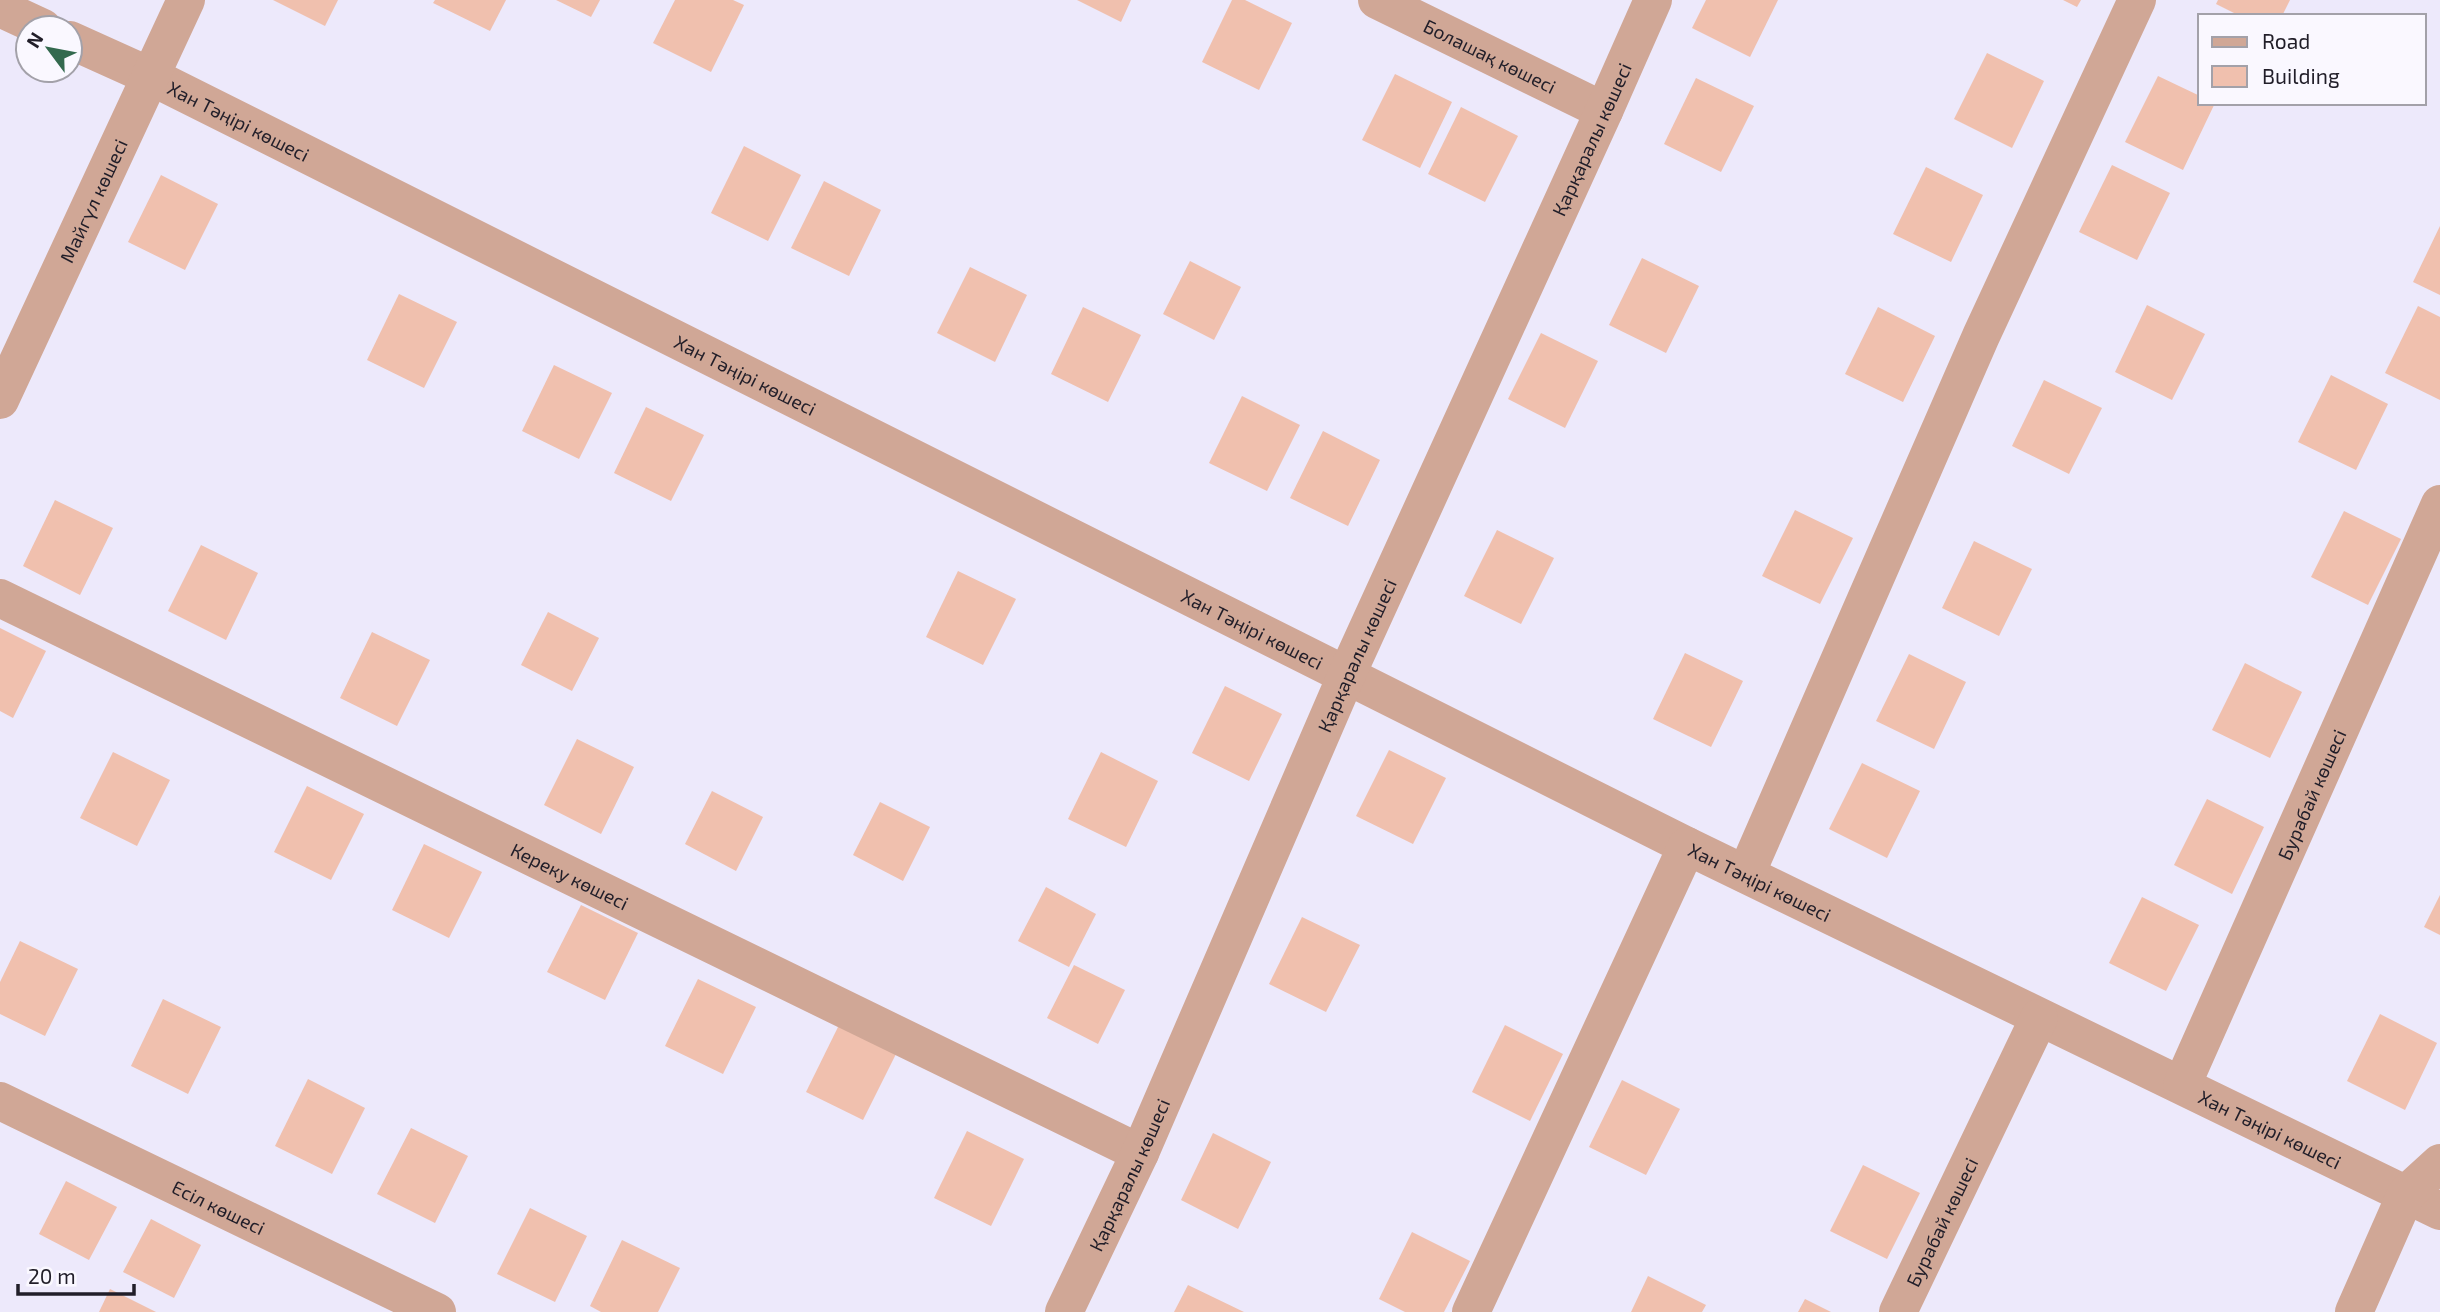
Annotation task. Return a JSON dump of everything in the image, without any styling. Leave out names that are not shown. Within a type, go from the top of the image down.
[{"type":"street","name":"Майгүл көшесі","points":[[0,400],[187,0]]},
{"type":"street","name":"Болашақ көшесі","points":[[1377,0],[1604,111]]},
{"type":"street","name":"Қарқаралы көшесі","points":[[1064,1312],[1140,1153],[1347,674],[1653,0]]},
{"type":"street","points":[[1746,874],[1981,336],[2137,0]]},
{"type":"street","name":"Хан Тәңірі көшесі","points":[[84,46],[152,77],[1687,846],[2440,1211]]},
{"type":"street","name":"Бурабай көшесі","points":[[2182,1085],[2440,504]]},
{"type":"street","name":"Кереку көшесі","points":[[0,598],[1140,1153]]},
{"type":"street","points":[[1471,1312],[1687,846]]},
{"type":"street","name":"Бурабай көшесі","points":[[1898,1312],[2039,1018]]},
{"type":"street","name":"Есіл көшесі","points":[[0,1101],[438,1312]]},
{"type":"street","points":[[2354,1312],[2406,1195],[2440,1163]]},
{"type":"building","points":[[273,0],[338,0],[325,26]]},
{"type":"building","points":[[435,0],[506,0],[490,31],[433,3]]},
{"type":"building","points":[[556,0],[600,0],[591,17]]},
{"type":"building","points":[[675,0],[733,0],[744,5],[711,72],[653,43]]},
{"type":"building","points":[[1077,0],[1131,0],[1121,22]]},
{"type":"building","points":[[1232,0],[1245,0],[1292,23],[1259,90],[1202,62]]},
{"type":"building","points":[[1706,0],[1778,0],[1750,57],[1692,28]]},
{"type":"building","points":[[2063,0],[2081,0],[2077,7]]},
{"type":"building","points":[[2218,0],[2290,0],[2283,14],[2236,14],[2216,4]]},
{"type":"building","points":[[1987,53],[2044,81],[2012,148],[1954,119]]},
{"type":"building","points":[[1395,74],[1452,102],[1420,168],[1362,140]]},
{"type":"building","points":[[2158,76],[2198,95],[2198,105],[2214,105],[2183,170],[2125,142]]},
{"type":"building","points":[[1696,78],[1754,106],[1721,172],[1664,144]]},
{"type":"building","points":[[1461,107],[1518,136],[1485,202],[1428,174]]},
{"type":"building","points":[[744,146],[801,175],[768,241],[711,213]]},
{"type":"building","points":[[2112,165],[2170,193],[2137,260],[2079,232]]},
{"type":"building","points":[[1926,167],[1983,195],[1951,262],[1893,234]]},
{"type":"building","points":[[161,175],[218,204],[185,270],[128,242]]},
{"type":"building","points":[[824,181],[881,210],[849,276],[791,248]]},
{"type":"building","points":[[2440,226],[2440,295],[2413,282]]},
{"type":"building","points":[[1642,258],[1699,286],[1666,353],[1609,325]]},
{"type":"building","points":[[1190,261],[1241,287],[1214,340],[1163,314]]},
{"type":"building","points":[[970,267],[1027,295],[995,362],[937,333]]},
{"type":"building","points":[[399,294],[457,322],[424,388],[367,360]]},
{"type":"building","points":[[2147,305],[2205,334],[2172,400],[2115,372]]},
{"type":"building","points":[[2418,306],[2440,317],[2440,400],[2385,373]]},
{"type":"building","points":[[1083,307],[1141,335],[1108,402],[1051,374]]},
{"type":"building","points":[[1878,307],[1935,336],[1903,402],[1845,374]]},
{"type":"building","points":[[1541,333],[1598,361],[1565,428],[1508,399]]},
{"type":"building","points":[[554,365],[612,393],[579,459],[522,431]]},
{"type":"building","points":[[2331,375],[2388,404],[2356,470],[2298,442]]},
{"type":"building","points":[[2044,380],[2102,408],[2069,474],[2012,446]]},
{"type":"building","points":[[1242,396],[1300,425],[1267,491],[1209,463]]},
{"type":"building","points":[[646,407],[704,435],[671,501],[614,473]]},
{"type":"building","points":[[1323,431],[1380,460],[1348,526],[1290,498]]},
{"type":"building","points":[[55,500],[113,528],[80,595],[23,566]]},
{"type":"building","points":[[1795,510],[1853,538],[1820,604],[1762,576]]},
{"type":"building","points":[[2344,511],[2401,539],[2368,605],[2311,577]]},
{"type":"building","points":[[1497,530],[1554,558],[1521,624],[1464,596]]},
{"type":"building","points":[[1974,541],[2032,569],[1999,636],[1942,608]]},
{"type":"building","points":[[201,545],[258,573],[226,640],[168,611]]},
{"type":"building","points":[[958,571],[1016,599],[983,665],[926,637]]},
{"type":"building","points":[[548,612],[599,638],[572,691],[521,665]]},
{"type":"building","points":[[0,628],[46,651],[13,718],[0,711]]},
{"type":"building","points":[[372,632],[430,660],[397,726],[340,698]]},
{"type":"building","points":[[1685,653],[1743,681],[1711,747],[1653,719]]},
{"type":"building","points":[[1909,654],[1966,682],[1934,749],[1876,721]]},
{"type":"building","points":[[2245,663],[2302,692],[2270,758],[2212,730]]},
{"type":"building","points":[[1225,686],[1282,714],[1249,781],[1192,753]]},
{"type":"building","points":[[577,739],[634,767],[601,834],[544,805]]},
{"type":"building","points":[[1389,750],[1446,778],[1413,844],[1356,816]]},
{"type":"building","points":[[113,752],[170,780],[137,846],[80,818]]},
{"type":"building","points":[[1101,752],[1158,781],[1126,847],[1068,819]]},
{"type":"building","points":[[1862,763],[1920,791],[1887,858],[1829,829]]},
{"type":"building","points":[[307,786],[364,814],[331,880],[274,852]]},
{"type":"building","points":[[712,791],[763,817],[736,871],[685,844]]},
{"type":"building","points":[[2207,799],[2264,827],[2232,894],[2174,865]]},
{"type":"building","points":[[880,802],[930,827],[903,881],[853,855]]},
{"type":"building","points":[[424,844],[482,872],[449,938],[392,910]]},
{"type":"building","points":[[1046,887],[1096,914],[1069,967],[1018,941]]},
{"type":"building","points":[[2440,895],[2440,935],[2424,927]]},
{"type":"building","points":[[2142,897],[2199,925],[2166,991],[2109,963]]},
{"type":"building","points":[[581,905],[638,933],[605,1000],[547,972]]},
{"type":"building","points":[[1302,917],[1360,945],[1326,1012],[1269,984]]},
{"type":"building","points":[[20,941],[78,969],[45,1036],[0,1014],[0,982]]},
{"type":"building","points":[[1074,965],[1125,990],[1098,1044],[1047,1018]]},
{"type":"building","points":[[698,979],[756,1007],[723,1074],[665,1046]]},
{"type":"building","points":[[163,999],[221,1027],[188,1094],[131,1066]]},
{"type":"building","points":[[2380,1014],[2437,1043],[2405,1110],[2347,1081]]},
{"type":"building","points":[[839,1025],[896,1054],[863,1120],[806,1092]]},
{"type":"building","points":[[1505,1025],[1563,1054],[1530,1121],[1472,1092]]},
{"type":"building","points":[[308,1079],[365,1108],[332,1174],[275,1146]]},
{"type":"building","points":[[1622,1080],[1680,1109],[1646,1175],[1589,1147]]},
{"type":"building","points":[[411,1128],[468,1156],[435,1223],[377,1194]]},
{"type":"building","points":[[967,1131],[1024,1159],[991,1226],[934,1198]]},
{"type":"building","points":[[1213,1133],[1271,1162],[1238,1229],[1181,1200]]},
{"type":"building","points":[[1863,1165],[1920,1193],[1887,1259],[1830,1231]]},
{"type":"building","points":[[66,1181],[117,1207],[89,1260],[39,1234]]},
{"type":"building","points":[[530,1208],[587,1236],[555,1302],[497,1274]]},
{"type":"building","points":[[151,1219],[201,1245],[174,1298],[123,1272]]},
{"type":"building","points":[[1412,1232],[1470,1261],[1444,1312],[1405,1312],[1379,1299]]},
{"type":"building","points":[[622,1240],[680,1268],[658,1312],[601,1312],[590,1306]]},
{"type":"building","points":[[1648,1276],[1706,1305],[1702,1312],[1631,1312]]},
{"type":"building","points":[[1188,1285],[1244,1312],[1174,1312]]},
{"type":"building","points":[[110,1289],[156,1312],[99,1312]]},
{"type":"building","points":[[1805,1299],[1831,1312],[1798,1312]]}]
